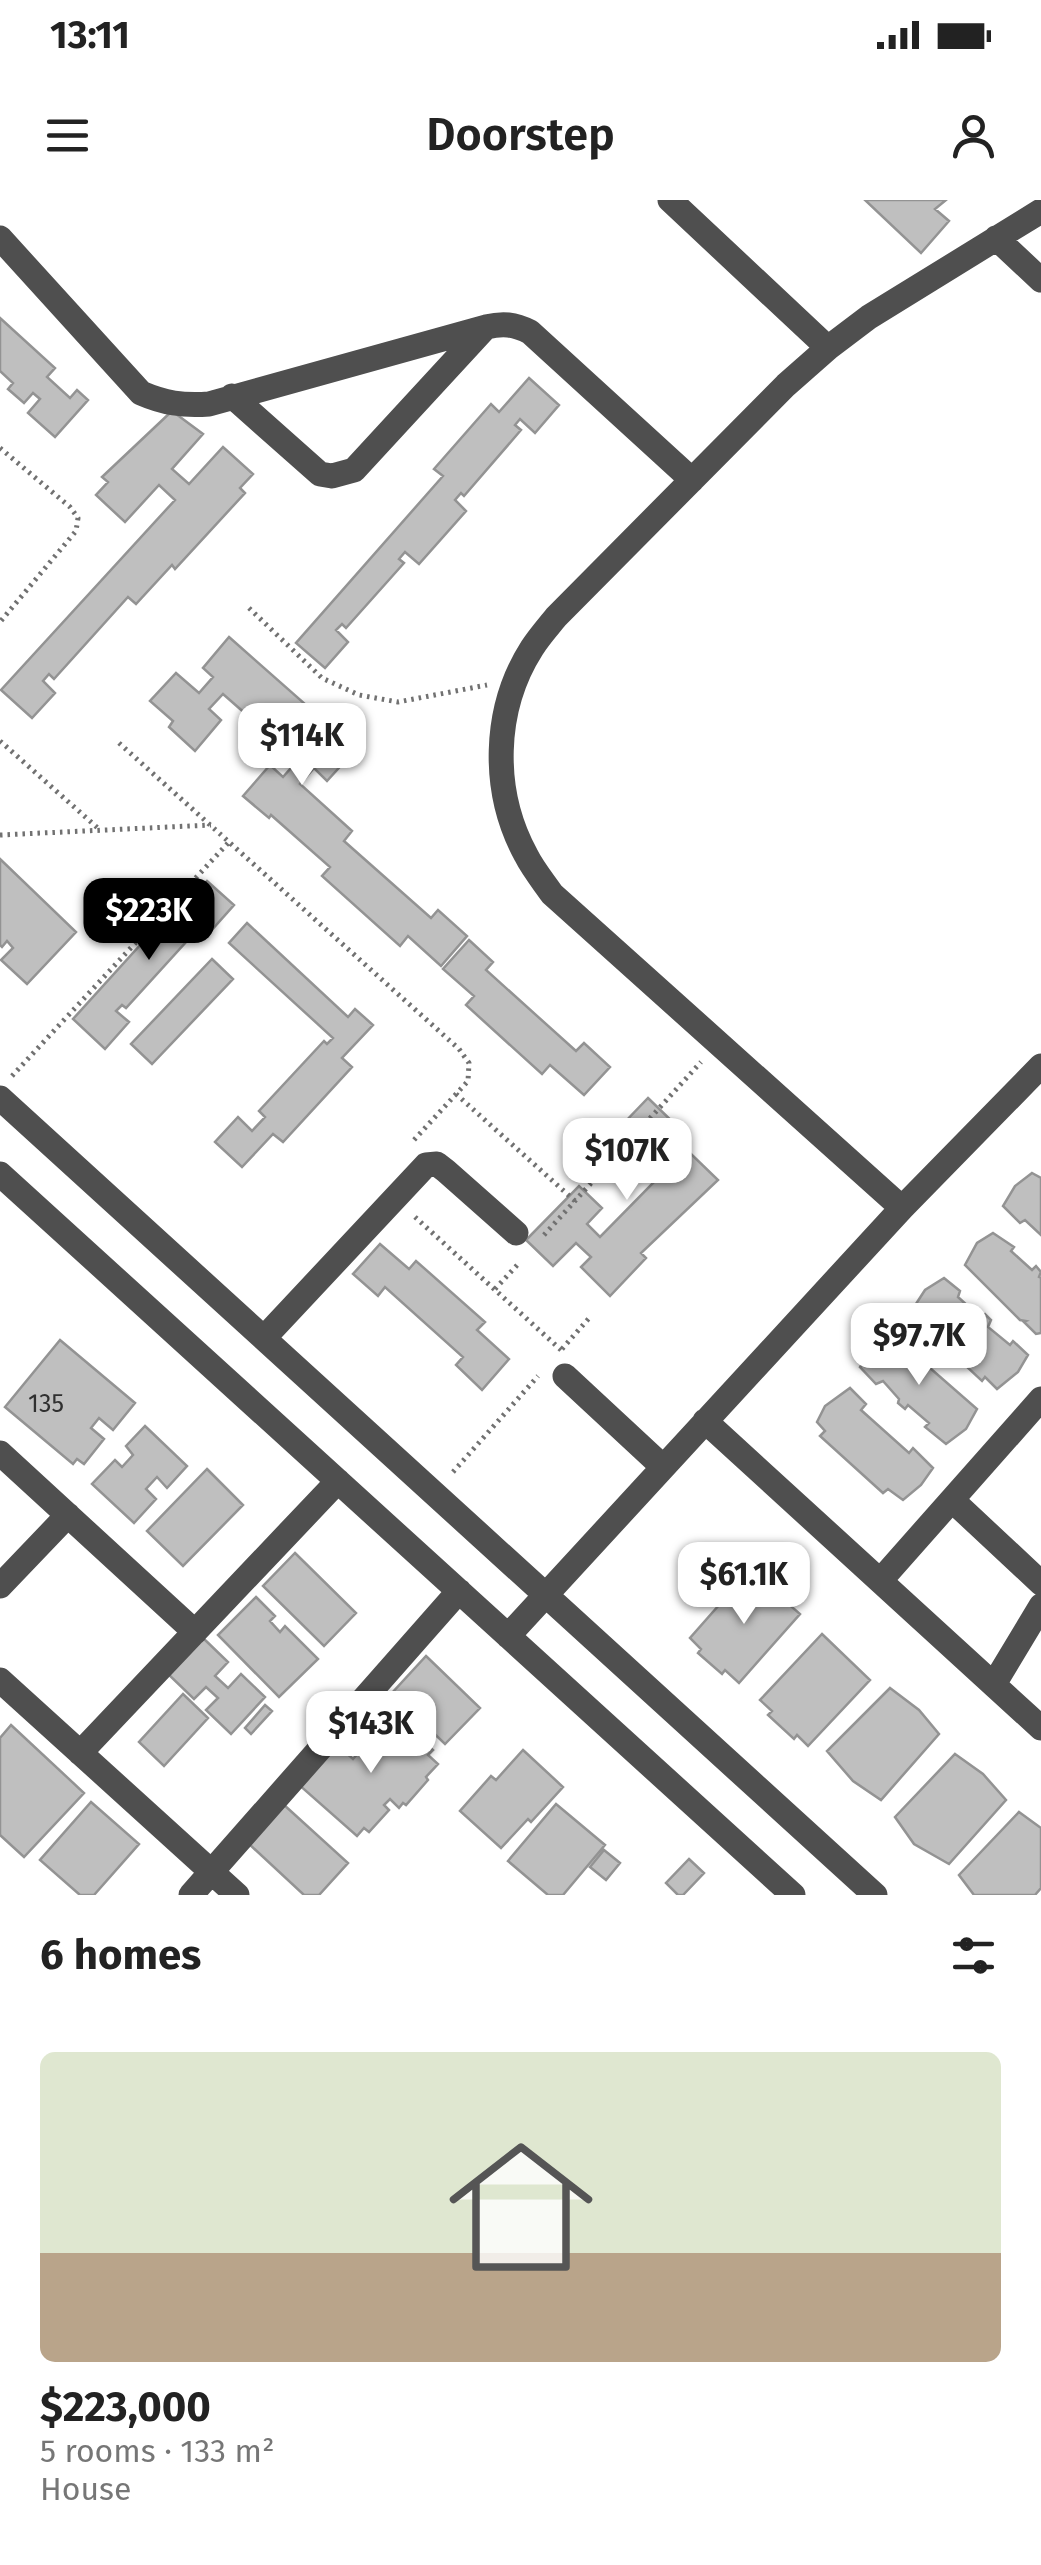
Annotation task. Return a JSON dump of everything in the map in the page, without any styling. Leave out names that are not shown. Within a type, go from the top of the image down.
[{"type":"street","points":[[670,200],[828,348]]},
{"type":"street","points":[[902,1208],[552,894],[526,856],[508,814],[500,769],[503,723],[515,680],[533,646],[556,617],[786,385],[869,317],[1041,211]]},
{"type":"street","points":[[0,238],[140,393],[162,402],[209,404],[486,327],[516,325],[530,332],[692,480]]},
{"type":"street","points":[[996,238],[1041,280]]},
{"type":"street","points":[[232,396],[320,474],[343,474],[354,470],[486,327]]},
{"type":"street","points":[[508,1636],[902,1208],[1041,1066]]},
{"type":"street","points":[[0,1098],[875,1895]]},
{"type":"street","points":[[264,1338],[426,1165],[437,1164],[526,1240]]},
{"type":"street","points":[[0,1174],[794,1895]]},
{"type":"street","points":[[559,1362],[663,1467]]},
{"type":"street","points":[[880,1581],[1041,1400]]},
{"type":"street","points":[[705,1421],[1041,1728]]},
{"type":"street","points":[[0,1453],[195,1632]]},
{"type":"street","points":[[80,1752],[338,1482]]},
{"type":"street","points":[[952,1500],[1041,1582]]},
{"type":"street","points":[[0,1586],[68,1515]]},
{"type":"street","points":[[191,1895],[460,1591]]},
{"type":"street","points":[[994,1684],[1041,1606]]},
{"type":"street","points":[[0,1680],[237,1895]]},
{"type":"path","points":[[0,448],[78,518],[76,531],[0,622]]},
{"type":"path","points":[[248,608],[322,678],[359,694],[398,702],[515,680]]},
{"type":"path","points":[[0,741],[100,830]]},
{"type":"path","points":[[119,743],[459,1049],[469,1064],[468,1081],[404,1151]]},
{"type":"path","points":[[0,835],[211,826]]},
{"type":"path","points":[[0,1090],[230,842]]},
{"type":"path","points":[[526,1240],[575,1202],[718,1043]]},
{"type":"path","points":[[456,1094],[575,1202]]},
{"type":"path","points":[[394,1198],[495,1290],[559,1362],[590,1318]]},
{"type":"path","points":[[495,1290],[522,1260]]},
{"type":"path","points":[[434,1493],[538,1376]]},
{"type":"building","points":[[865,200],[946,200],[935,209],[949,221],[921,253]]},
{"type":"building","points":[[0,318],[55,368],[47,377],[70,398],[77,390],[88,400],[55,437],[28,413],[40,399],[33,393],[24,403],[8,389],[13,383],[0,371]]},
{"type":"building","points":[[529,378],[559,405],[535,433],[520,419],[515,425],[521,430],[464,496],[461,493],[455,500],[466,511],[419,564],[405,552],[399,559],[404,563],[346,628],[342,624],[336,630],[348,642],[325,668],[296,643],[443,476],[434,469],[491,404],[499,412]]},
{"type":"building","points":[[172,411],[203,434],[172,469],[189,484],[223,447],[253,474],[240,488],[245,493],[175,569],[172,565],[136,604],[128,597],[54,679],[49,674],[43,681],[55,693],[32,718],[1,690],[175,500],[159,485],[125,522],[96,495],[108,482],[102,477]]},
{"type":"building","points":[[229,637],[356,749],[327,781],[314,768],[300,784],[352,831],[344,841],[431,918],[438,910],[467,936],[441,966],[408,936],[400,946],[322,876],[330,867],[243,796],[270,765],[283,777],[298,760],[223,694],[209,709],[221,720],[195,751],[169,727],[173,721],[150,701],[176,673],[199,693],[213,677],[203,668]]},
{"type":"building","points":[[0,859],[76,932],[27,984],[1,960],[13,948],[7,941],[0,945]]},
{"type":"building","points":[[207,881],[234,905],[210,932],[197,920],[191,926],[196,931],[126,1008],[122,1005],[116,1011],[129,1022],[105,1049],[73,1019],[172,910],[177,914]]},
{"type":"building","points":[[247,923],[348,1017],[355,1009],[373,1025],[342,1058],[352,1067],[283,1142],[273,1134],[242,1167],[215,1142],[238,1117],[252,1131],[265,1117],[259,1111],[324,1041],[327,1044],[333,1038],[229,943]]},
{"type":"building","points":[[469,940],[493,962],[486,970],[576,1051],[584,1043],[610,1067],[584,1095],[550,1065],[542,1074],[466,1005],[474,996],[443,969]]},
{"type":"building","points":[[212,959],[233,979],[152,1064],[131,1044]]},
{"type":"building","points":[[648,1098],[679,1128],[656,1152],[673,1168],[689,1152],[718,1180],[641,1253],[646,1258],[610,1296],[581,1267],[591,1257],[576,1243],[553,1266],[526,1240],[579,1186],[602,1208],[587,1224],[600,1237],[657,1179],[641,1163],[628,1176],[600,1148]]},
{"type":"building","points":[[1032,1173],[1041,1178],[1041,1235],[1025,1220],[1020,1223],[1003,1206],[1015,1186]]},
{"type":"building","points":[[993,1233],[1014,1247],[1011,1251],[1032,1270],[1036,1266],[1041,1272],[1041,1333],[1036,1334],[1026,1321],[1020,1320],[965,1265],[977,1243]]},
{"type":"building","points":[[380,1244],[409,1269],[416,1261],[485,1322],[477,1330],[509,1359],[482,1390],[456,1365],[463,1357],[385,1287],[378,1296],[353,1274]]},
{"type":"building","points":[[944,1278],[980,1317],[985,1314],[991,1320],[988,1327],[1028,1355],[1018,1372],[997,1389],[985,1377],[982,1381],[922,1325],[924,1321],[912,1310],[925,1290]]},
{"type":"building","points":[[891,1334],[977,1409],[966,1429],[946,1444],[925,1427],[929,1423],[908,1405],[905,1409],[898,1403],[899,1399],[883,1381],[876,1384],[860,1367],[871,1349]]},
{"type":"building","points":[[60,1340],[135,1403],[113,1430],[99,1418],[91,1428],[104,1439],[84,1464],[77,1459],[73,1464],[5,1407]]},
{"type":"building","points":[[850,1388],[866,1404],[861,1410],[909,1453],[913,1448],[933,1468],[903,1500],[888,1489],[883,1493],[820,1436],[825,1431],[817,1422],[825,1406]]},
{"type":"building","points":[[145,1426],[187,1466],[167,1488],[157,1477],[146,1489],[156,1499],[134,1523],[92,1484],[115,1460],[122,1467],[133,1455],[126,1446]]},
{"type":"building","points":[[207,1469],[243,1505],[183,1566],[147,1531]]},
{"type":"building","points":[[295,1553],[356,1613],[324,1646],[263,1586]]},
{"type":"building","points":[[750,1570],[800,1614],[739,1683],[698,1653],[701,1649],[690,1638]]},
{"type":"building","points":[[256,1597],[275,1616],[270,1621],[280,1632],[285,1626],[318,1659],[279,1697],[218,1635]]},
{"type":"building","points":[[822,1634],[870,1680],[808,1746],[797,1735],[794,1739],[768,1715],[772,1711],[760,1700]]},
{"type":"building","points":[[202,1637],[228,1662],[215,1676],[228,1688],[241,1674],[265,1697],[231,1734],[206,1710],[218,1698],[206,1687],[194,1699],[168,1674]]},
{"type":"building","points":[[426,1656],[480,1708],[445,1744],[392,1693]]},
{"type":"building","points":[[890,1688],[919,1710],[939,1734],[881,1800],[853,1781],[827,1751]]},
{"type":"building","points":[[183,1694],[208,1718],[164,1766],[139,1742]]},
{"type":"building","points":[[265,1705],[272,1711],[251,1734],[245,1728]]},
{"type":"building","points":[[392,1714],[433,1750],[428,1755],[438,1764],[406,1805],[403,1803],[399,1808],[390,1799],[384,1805],[389,1810],[369,1832],[364,1828],[357,1836],[298,1784],[334,1742],[353,1759]]},
{"type":"building","points":[[11,1725],[84,1793],[24,1857],[0,1835],[0,1738]]},
{"type":"building","points":[[523,1750],[563,1787],[501,1848],[460,1811],[491,1776],[496,1780]]},
{"type":"building","points":[[955,1754],[983,1774],[1006,1800],[949,1864],[914,1844],[895,1817]]},
{"type":"building","points":[[91,1802],[139,1844],[94,1895],[80,1895],[40,1860]]},
{"type":"building","points":[[283,1804],[348,1863],[319,1895],[304,1895],[248,1843]]},
{"type":"building","points":[[556,1804],[605,1845],[563,1895],[548,1895],[508,1861]]},
{"type":"building","points":[[1019,1812],[1041,1828],[1041,1888],[1035,1895],[974,1895],[959,1875]]},
{"type":"building","points":[[604,1850],[620,1863],[606,1880],[590,1867]]},
{"type":"building","points":[[689,1859],[704,1873],[683,1895],[678,1895],[666,1883]]}]
